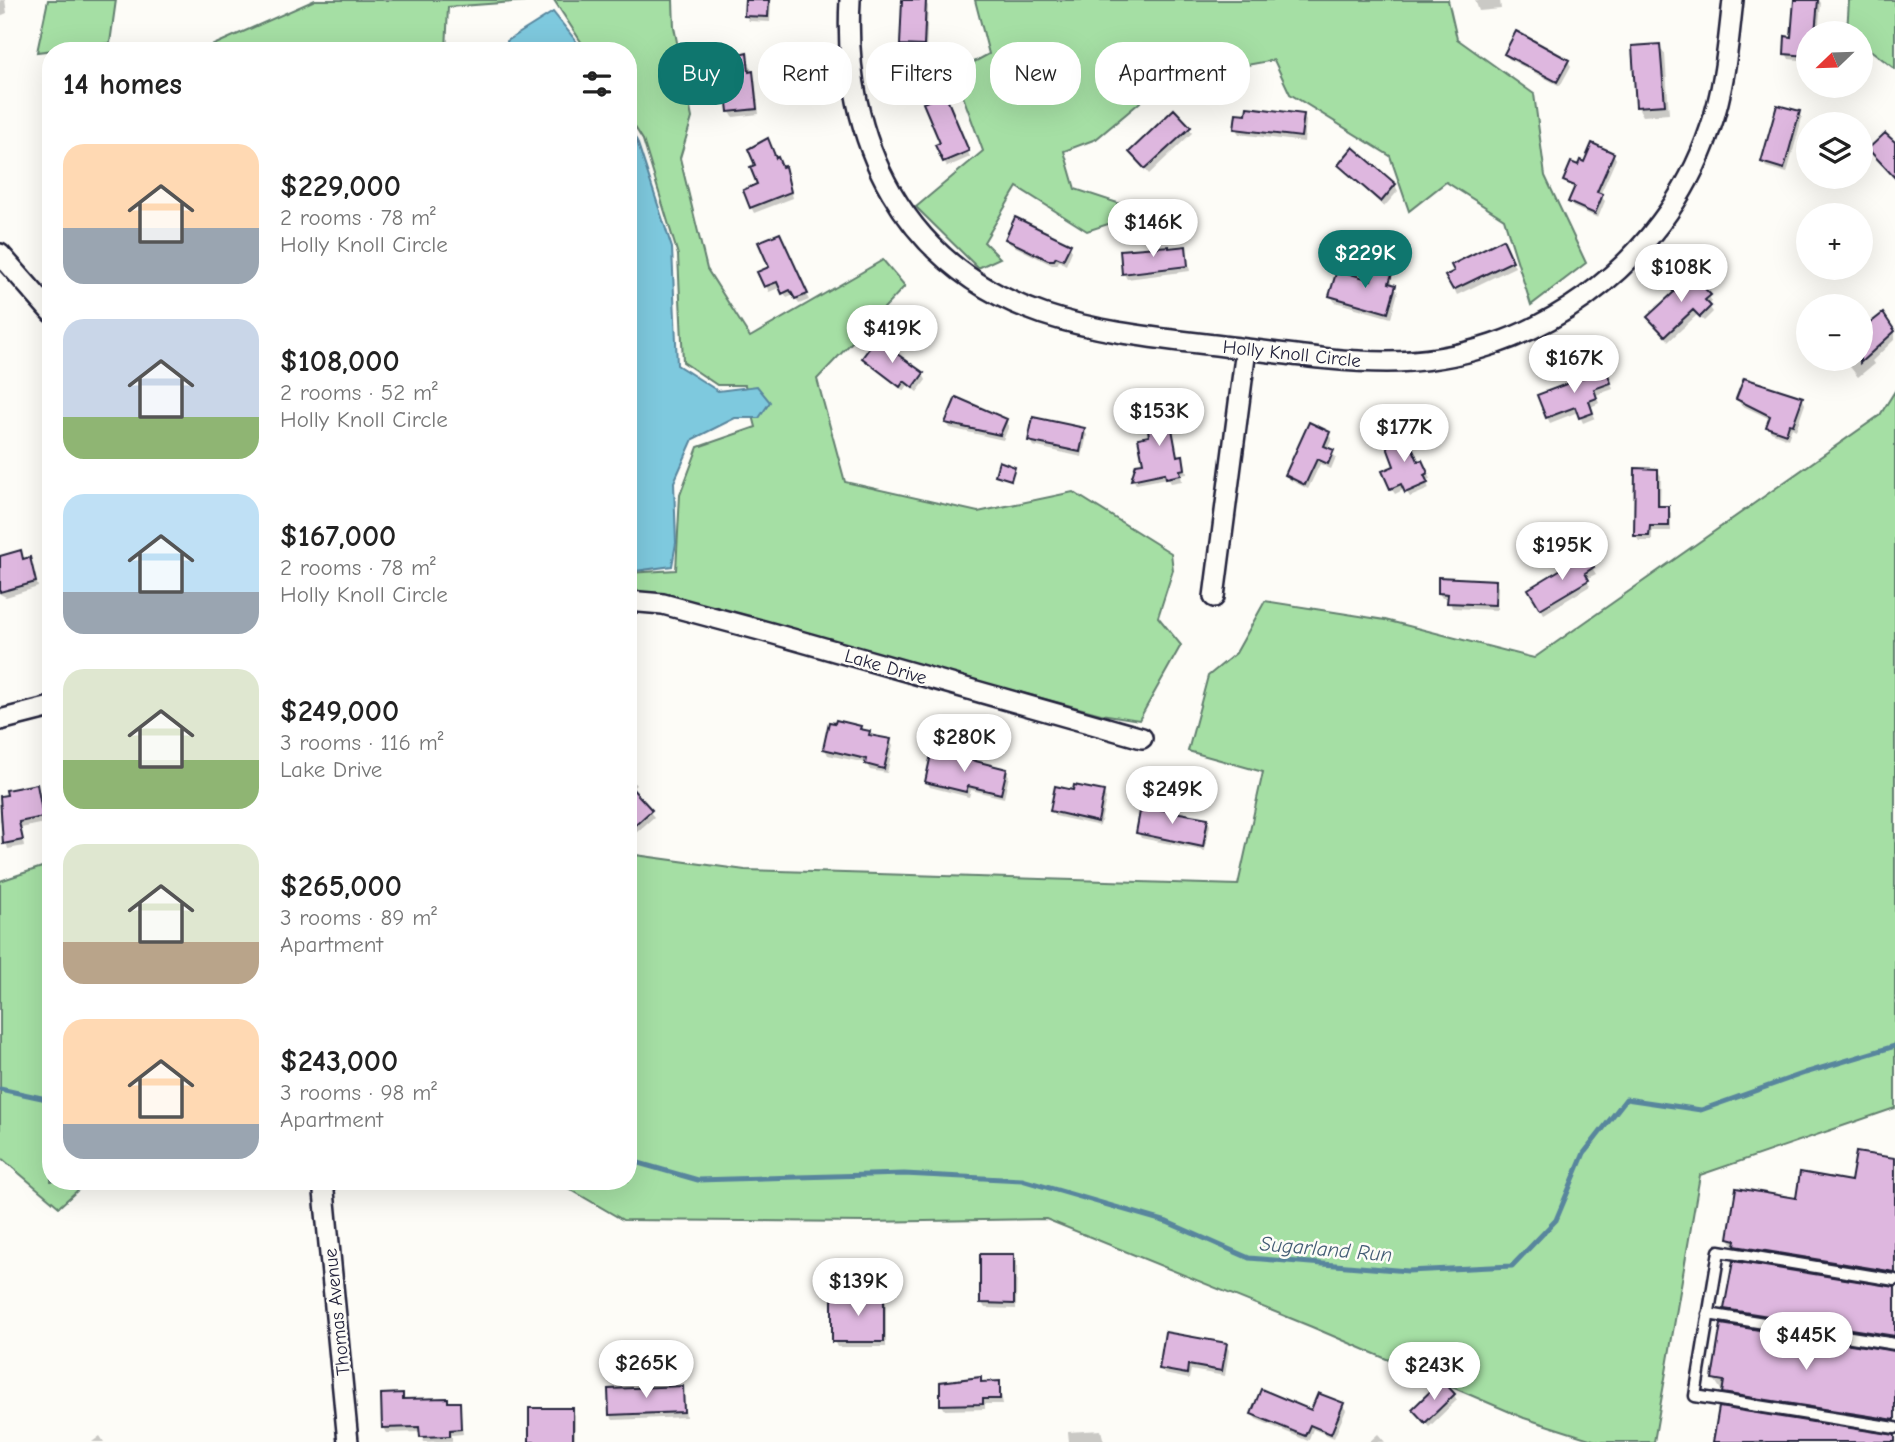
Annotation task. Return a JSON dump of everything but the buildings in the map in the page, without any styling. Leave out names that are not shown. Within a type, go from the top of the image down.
[{"type":"street","name":"Holly Knoll Circle","points":[[850,0],[851,67],[862,128],[888,190],[931,245],[987,288],[1043,314],[1130,334],[1351,361],[1389,362],[1431,359],[1484,347],[1521,334],[1560,314],[1600,288],[1651,237],[1694,168],[1710,130],[1721,91],[1733,0]]},
{"type":"street","points":[[0,254],[42,302]]},
{"type":"street","points":[[1214,597],[1246,349]]},
{"type":"street","name":"Lake Drive","points":[[637,602],[663,604],[771,633],[1143,738]]},
{"type":"street","points":[[0,720],[42,709]]},
{"type":"street","name":"Thomas Avenue","points":[[324,1190],[348,1442]]},
{"type":"lane","points":[[1895,1280],[1719,1251],[1695,1396],[1895,1428]]},
{"type":"lane","points":[[1708,1314],[1895,1345]]},
{"type":"green space","points":[[48,0],[116,0],[110,42],[42,42],[42,51],[37,52]]},
{"type":"green space","points":[[315,0],[540,0],[448,7],[446,42],[220,42]]},
{"type":"green space","points":[[554,0],[673,0],[677,42],[658,42],[658,105],[689,105],[692,118],[680,158],[707,269],[750,337],[883,260],[905,286],[817,379],[845,482],[978,512],[1073,492],[1171,553],[1173,570],[1158,617],[1181,645],[1139,720],[1101,714],[660,596],[637,595],[637,572],[676,570],[680,495],[698,447],[756,427],[745,385],[717,385],[683,362],[678,255],[643,140],[637,130],[637,42],[581,42]]},
{"type":"green space","points":[[975,0],[1448,0],[1457,39],[1534,94],[1545,176],[1586,263],[1531,305],[1504,219],[1446,182],[1409,211],[1390,156],[1290,94],[1274,60],[1250,64],[1250,42],[1095,42],[1095,105],[1137,105],[1096,139],[1064,151],[1075,189],[1145,212],[1087,231],[1017,187],[984,242],[1000,258],[978,268],[916,207],[983,151],[966,105],[976,105],[976,61],[989,54]]},
{"type":"green space","points":[[1849,0],[1895,0],[1895,69],[1873,52],[1873,21],[1848,21]]},
{"type":"green space","points":[[1895,391],[1895,1108],[1700,1175],[1654,1442],[1599,1442],[1524,1418],[1312,1327],[1046,1219],[867,1222],[623,1220],[571,1190],[637,1190],[637,855],[745,870],[1238,885],[1263,772],[1188,751],[1208,676],[1236,653],[1265,601],[1385,620],[1534,658],[1880,415]]},
{"type":"green space","points":[[42,867],[42,1190],[78,1190],[59,1207],[0,1157],[0,881]]},
{"type":"water","points":[[553,12],[577,42],[507,42]]},
{"type":"water","points":[[637,141],[672,248],[677,365],[718,391],[757,386],[770,402],[759,418],[735,418],[693,439],[674,482],[676,543],[672,566],[637,571]]},
{"type":"waterway","name":"Sugarland Run","points":[[637,1163],[698,1180],[904,1174],[1022,1180],[1167,1222],[1249,1258],[1408,1271],[1512,1266],[1556,1220],[1584,1153],[1626,1099],[1701,1110],[1805,1073],[1895,1046]]},
{"type":"waterway","name":"Sugarland Run","points":[[0,1089],[42,1098]]}]
